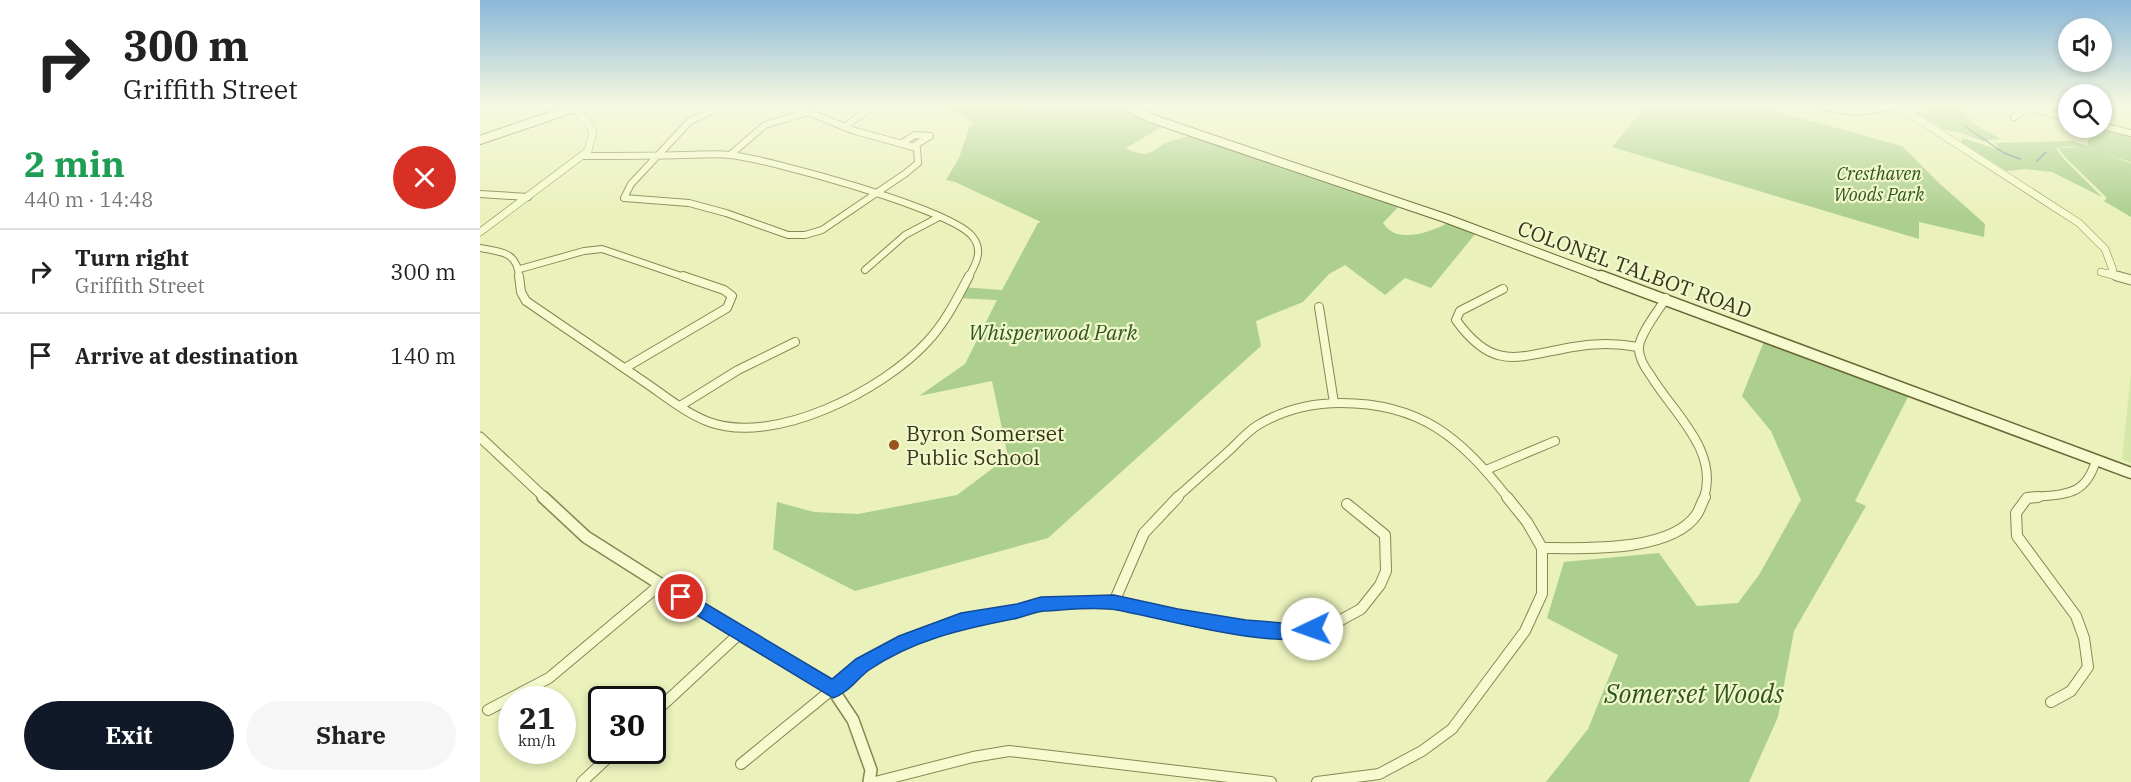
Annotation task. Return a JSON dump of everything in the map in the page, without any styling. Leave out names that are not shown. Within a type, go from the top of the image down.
[{"type":"main road","name":"COLONEL TALBOT ROAD","points":[[1222,142],[1445,218],[1666,298],[2131,473]]},
{"type":"street","points":[[480,232],[583,156],[593,142]]},
{"type":"street","points":[[670,142],[631,184],[624,198],[633,201],[668,200],[691,203],[788,235],[805,235],[822,230],[918,163],[917,148],[902,143]]},
{"type":"street","points":[[730,155],[745,142]]},
{"type":"street","points":[[912,147],[922,142]]},
{"type":"street","points":[[1955,142],[2079,223],[2104,244],[2111,258],[2113,270],[2105,273],[2131,280]]},
{"type":"street","points":[[480,248],[508,254],[520,269],[520,294],[526,302],[680,406],[705,421],[720,425],[782,423],[807,417],[837,403],[895,369],[938,328],[978,260],[978,247],[972,236],[960,226],[919,207],[796,170],[730,155],[583,156]]},
{"type":"street","points":[[480,194],[528,197]]},
{"type":"street","points":[[865,270],[906,235],[939,217]]},
{"type":"street","points":[[520,269],[602,249],[724,290],[732,296],[727,308],[713,318],[625,369]]},
{"type":"street","points":[[1503,289],[1460,311],[1456,320],[1463,331],[1493,353],[1513,359],[1581,345],[1618,344],[1638,347]]},
{"type":"street","points":[[1542,548],[1642,544],[1682,529],[1695,516],[1704,502],[1708,475],[1706,460],[1687,426],[1646,370],[1638,347],[1666,298]]},
{"type":"street","points":[[1319,307],[1334,403]]},
{"type":"street","points":[[680,406],[748,365],[795,342]]},
{"type":"street","points":[[1114,602],[1144,533],[1169,505],[1248,433],[1256,426],[1281,413],[1306,406],[1366,403],[1408,412],[1451,436],[1486,470],[1527,522],[1542,548],[1542,594],[1525,631],[1452,729],[1422,752],[1379,774],[1317,782]]},
{"type":"street","points":[[480,437],[586,537],[739,634],[833,690],[853,720],[870,770],[869,782]]},
{"type":"street","points":[[1486,470],[1555,441]]},
{"type":"street","points":[[2051,702],[2071,691],[2088,667],[2084,638],[2076,616],[2017,536],[2016,513],[2027,498],[2069,493],[2083,488],[2094,474],[2096,460]]},
{"type":"street","points":[[741,764],[862,665],[905,641],[961,621],[1017,611],[1041,604],[1114,602],[1178,617],[1246,627],[1295,632],[1330,627],[1348,618],[1372,598],[1386,571],[1385,535],[1347,504]]},
{"type":"street","points":[[488,710],[549,678],[661,584]]},
{"type":"street","points":[[666,703],[739,634]]},
{"type":"street","points":[[875,782],[973,757],[1009,751],[1271,782]]},
{"type":"street","points":[[582,782],[601,764]]},
{"type":"green space","name":"Whisperwood Park","points":[[964,142],[1135,142],[1126,148],[1144,154],[1168,142],[1212,142],[1399,206],[1383,223],[1397,234],[1414,235],[1448,223],[1476,233],[1431,288],[1405,278],[1385,295],[1345,265],[1329,274],[1303,302],[1256,321],[1261,346],[1048,538],[855,591],[773,549],[777,502],[814,512],[858,514],[957,495],[1008,457],[992,381],[919,396],[965,364],[997,300],[957,298],[962,287],[1002,290],[1038,223],[1041,222],[955,182],[946,180],[959,158]]},
{"type":"green space","name":"Cresthaven Woods Park","points":[[1616,142],[1889,142],[1902,146],[1985,224],[1984,237],[1919,222],[1919,239],[1612,147]]},
{"type":"green space","points":[[1962,142],[1976,142],[1996,149],[1999,148],[1995,143],[2077,142],[2087,146],[2088,142],[2131,142],[2131,162],[2103,154],[2131,163],[2131,217],[2104,201],[2107,198],[2058,148],[2081,147],[2056,148],[2102,197],[2052,172],[2026,169],[2007,171]]},
{"type":"green space","name":"Somerset Woods","points":[[1765,339],[1909,395],[1855,501],[1866,506],[1794,631],[1778,717],[1749,782],[1546,782],[1588,729],[1618,655],[1547,618],[1564,562],[1659,553],[1697,606],[1738,603],[1759,575],[1801,500],[1771,431],[1742,396]]},
{"type":"green space","points":[[2131,374],[2131,463],[2122,459]]},
{"type":"waterway","points":[[1989,142],[2004,153],[2020,159]]},
{"type":"waterway","points":[[2037,161],[2046,152]]},
{"type":"place","name":"Byron Somerset Public School","points":[[894,445]]},
{"type":"route","points":[[681,597],[833,690],[862,665],[905,641],[934,629],[1041,604],[1114,602],[1178,617],[1246,627],[1295,632],[1312,629]]}]
